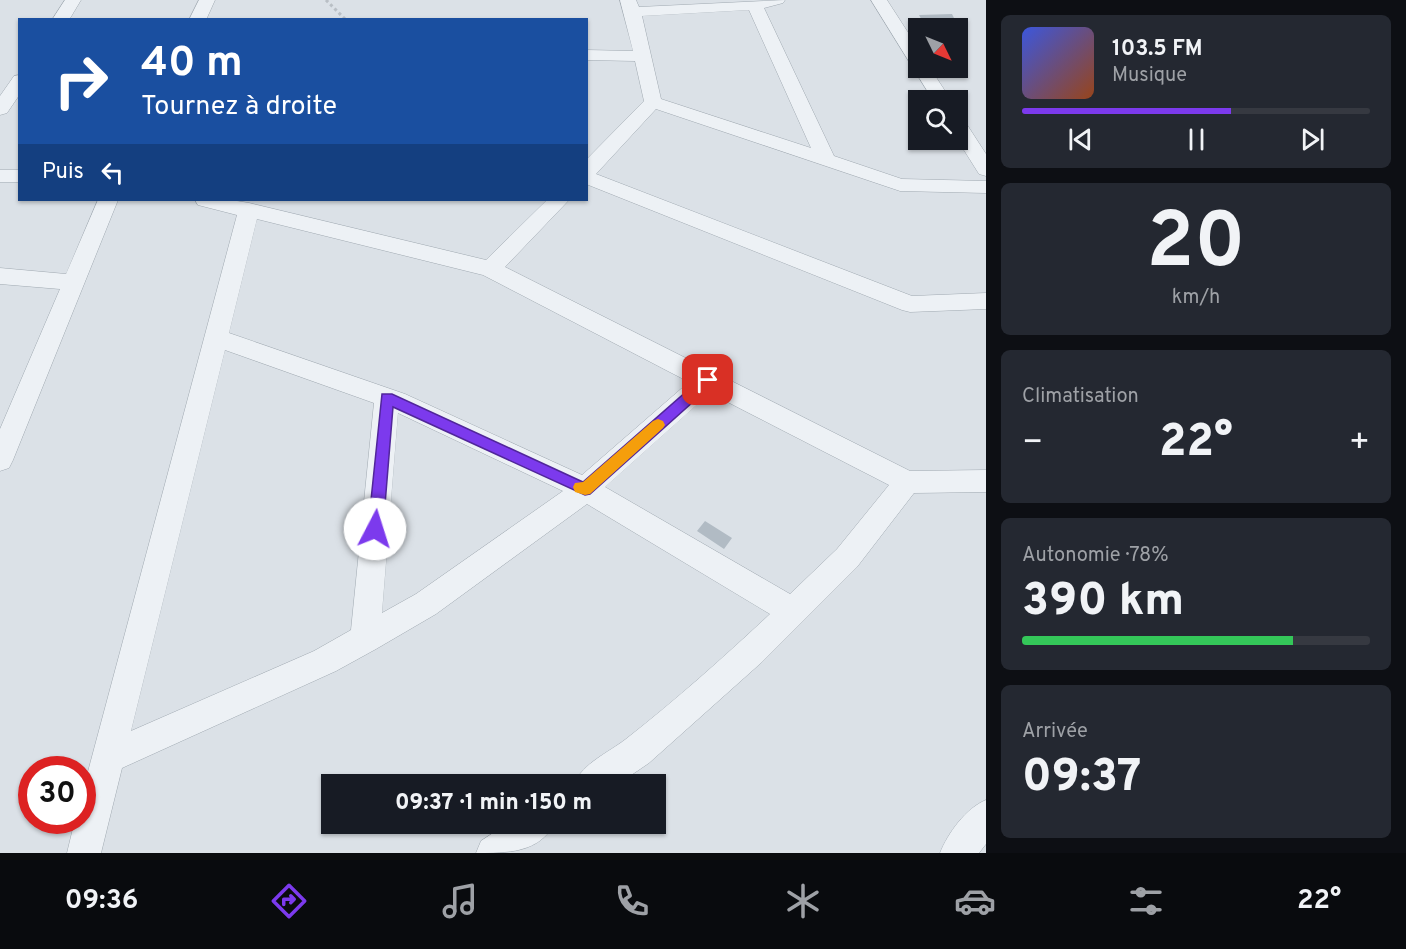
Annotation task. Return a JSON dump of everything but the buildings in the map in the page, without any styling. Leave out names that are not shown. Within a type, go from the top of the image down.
[{"type":"street","points":[[61,18],[73,0]]},
{"type":"street","points":[[198,18],[207,0]]},
{"type":"street","points":[[653,102],[630,6],[754,5],[777,0]]},
{"type":"street","points":[[879,0],[908,46]]},
{"type":"street","points":[[754,5],[826,160]]},
{"type":"street","points":[[588,55],[643,56]]},
{"type":"street","points":[[0,76],[18,78]]},
{"type":"street","points":[[0,109],[18,81]]},
{"type":"street","points":[[653,102],[900,185],[986,187]]},
{"type":"street","points":[[588,172],[653,102]]},
{"type":"street","points":[[968,141],[986,170]]},
{"type":"street","points":[[588,175],[910,304],[986,301]]},
{"type":"street","points":[[0,176],[18,176]]},
{"type":"street","points":[[0,460],[108,201]]},
{"type":"street","points":[[209,201],[490,269],[907,482],[986,481]]},
{"type":"street","points":[[490,269],[558,201]]},
{"type":"street","points":[[84,853],[249,210]]},
{"type":"street","points":[[0,276],[74,283]]},
{"type":"street","points":[[216,338],[387,398],[585,489],[792,611]]},
{"type":"street","points":[[109,757],[325,661],[426,604],[569,503],[708,380]]},
{"type":"street","points":[[365,639],[387,398]]},
{"type":"street","points":[[605,774],[637,751],[751,652],[846,558],[907,482]]},
{"type":"street","points":[[957,853],[986,817]]},
{"type":"path","points":[[326,0],[344,18]]},
{"type":"slow traffic","points":[[580,487],[585,489],[658,425]]},
{"type":"route","points":[[375,529],[387,398],[585,489],[708,380]]}]
